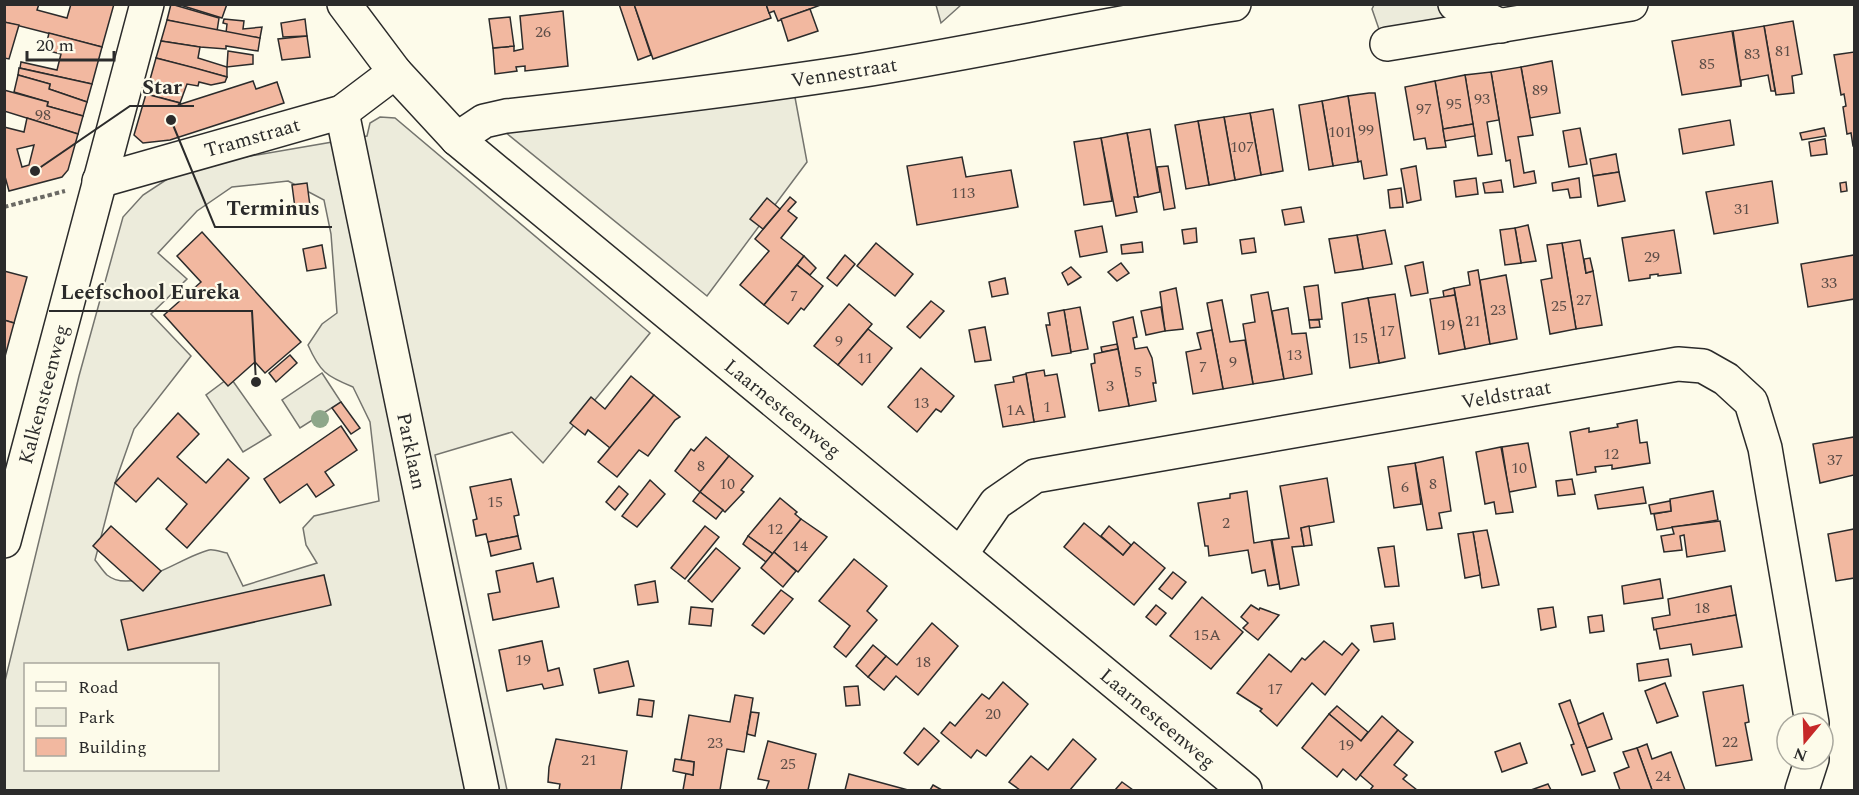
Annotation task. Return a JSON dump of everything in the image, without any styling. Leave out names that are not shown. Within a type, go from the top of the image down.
[{"type":"street","name":"Kalkensteenweg","points":[[4,541],[147,4]]},
{"type":"street","name":"Laarnesteenweg","points":[[344,4],[395,72],[457,140],[1245,790]]},
{"type":"street","name":"Vennestraat","points":[[457,140],[484,121],[506,116],[690,95],[859,70],[1234,4]]},
{"type":"street","points":[[1455,4],[1501,26]]},
{"type":"street","points":[[1387,44],[1501,26],[1592,8],[1631,4]]},
{"type":"street","name":"Tramstraat","points":[[99,181],[342,111],[395,72]]},
{"type":"street","name":"Parklaan","points":[[342,111],[482,790]]},
{"type":"street","name":"Veldstraat","points":[[961,555],[996,503],[1035,476],[1667,366],[1703,366],[1726,379],[1750,402],[1765,448],[1810,711]]},
{"type":"street","points":[[1802,790],[1808,771]]},
{"type":"path","points":[[4,207],[99,181]]},
{"type":"green space","points":[[961,4],[941,23],[936,5]]},
{"type":"green space","points":[[1374,5],[1437,5],[1473,20],[1381,35],[1372,9]]},
{"type":"green space","points":[[794,92],[807,162],[707,296],[505,132]]},
{"type":"green space","points":[[380,117],[395,118],[650,333],[543,463],[512,432],[435,455],[507,790],[5,790],[5,681],[79,376],[123,217],[143,195],[175,174],[204,164],[367,136],[370,123]],"holes":[[[288,181],[324,200],[331,234],[337,313],[322,324],[308,345],[325,372],[336,380],[353,387],[370,422],[379,501],[314,516],[303,528],[306,545],[317,563],[243,586],[227,553],[211,550],[143,578],[130,581],[118,580],[107,575],[95,560],[115,483],[134,429],[191,356],[151,314],[187,279],[158,253],[197,211],[232,187]]]},
{"type":"green space","points":[[322,373],[341,402],[300,428],[282,400]]},
{"type":"green space","points":[[230,377],[271,435],[243,452],[206,395]]},
{"type":"building","points":[[4,4],[39,4],[37,10],[67,18],[71,4],[114,4],[102,47],[4,22]]},
{"type":"building","points":[[171,4],[219,18],[217,31],[167,20]]},
{"type":"building","points":[[177,4],[227,4],[222,18]]},
{"type":"building","points":[[619,4],[634,4],[651,55],[638,60]]},
{"type":"building","points":[[634,4],[766,4],[771,18],[653,59]]},
{"type":"building","points":[[766,4],[823,4],[778,21],[774,11],[769,13]]},
{"type":"building","points":[[810,9],[818,31],[788,41],[781,19]]},
{"type":"building","points":[[563,11],[568,66],[525,71],[525,66],[516,67],[517,71],[495,74],[493,48],[514,46],[514,51],[523,49],[520,16]]},
{"type":"building","points":[[510,17],[514,46],[493,48],[489,19]]},
{"type":"building","points":[[224,19],[244,21],[243,29],[262,27],[260,38],[226,33],[227,24],[223,23]]},
{"type":"building","points":[[305,19],[307,36],[283,37],[281,23]]},
{"type":"building","points":[[167,20],[260,38],[258,51],[226,46],[226,49],[200,47],[161,41]]},
{"type":"building","points":[[1793,21],[1802,74],[1792,76],[1794,93],[1776,95],[1764,26]]},
{"type":"building","points":[[4,22],[19,25],[9,59],[4,58]]},
{"type":"building","points":[[1764,26],[1775,91],[1771,91],[1768,75],[1741,80],[1741,86],[1733,31]]},
{"type":"building","points":[[1732,31],[1741,86],[1682,95],[1672,41]]},
{"type":"building","points":[[49,33],[102,47],[92,84],[20,68],[21,62],[57,70],[61,54],[45,50]]},
{"type":"building","points":[[307,36],[310,57],[282,60],[278,39]]},
{"type":"building","points":[[161,41],[200,47],[198,58],[227,67],[227,77],[156,58]]},
{"type":"building","points":[[228,51],[253,55],[253,64],[227,67]]},
{"type":"building","points":[[1854,52],[1853,146],[1851,133],[1847,134],[1843,107],[1846,106],[1844,94],[1841,95],[1834,55]]},
{"type":"building","points":[[156,58],[227,77],[225,82],[211,85],[199,82],[198,86],[187,84],[180,103],[146,94]]},
{"type":"building","points":[[1552,61],[1560,113],[1530,118],[1521,67]]},
{"type":"building","points":[[1521,67],[1533,135],[1518,137],[1524,173],[1534,171],[1536,183],[1514,187],[1510,160],[1506,161],[1491,72]]},
{"type":"building","points":[[19,68],[92,84],[87,102],[49,89],[50,84],[18,75]]},
{"type":"building","points":[[1491,72],[1499,120],[1487,122],[1492,154],[1478,156],[1465,75]]},
{"type":"building","points":[[18,75],[50,84],[49,89],[87,102],[83,116],[47,106],[48,102],[14,92]]},
{"type":"building","points":[[1465,75],[1473,124],[1443,129],[1435,81]]},
{"type":"building","points":[[253,81],[256,89],[277,82],[284,103],[170,140],[143,143],[134,135],[146,94],[180,103],[178,105]]},
{"type":"building","points":[[1435,81],[1446,147],[1427,149],[1425,138],[1414,140],[1405,87]]},
{"type":"building","points":[[4,90],[48,102],[47,106],[83,116],[78,134],[4,111]]},
{"type":"building","points":[[1375,93],[1387,175],[1364,179],[1361,161],[1358,162],[1348,96]]},
{"type":"building","points":[[1348,96],[1358,162],[1333,166],[1322,101]]},
{"type":"building","points":[[1322,101],[1333,166],[1309,170],[1299,105]]},
{"type":"building","points":[[1273,109],[1283,171],[1261,175],[1250,113]]},
{"type":"building","points":[[1250,113],[1261,175],[1235,180],[1224,117]]},
{"type":"building","points":[[1224,117],[1235,180],[1209,185],[1198,121]]},
{"type":"building","points":[[27,118],[78,134],[68,170],[62,177],[9,191],[4,173],[4,127],[24,132]],"holes":[[[34,145],[29,165],[22,167],[17,149]]]},
{"type":"building","points":[[1730,120],[1734,145],[1683,154],[1679,129]]},
{"type":"building","points":[[1198,121],[1209,185],[1186,189],[1175,125]]},
{"type":"building","points":[[1473,124],[1475,136],[1445,141],[1443,129]]},
{"type":"building","points":[[1580,128],[1587,164],[1569,167],[1563,131]]},
{"type":"building","points":[[1824,128],[1826,136],[1802,140],[1800,133]]},
{"type":"building","points":[[1150,129],[1160,192],[1138,197],[1127,133]]},
{"type":"building","points":[[1127,133],[1138,197],[1134,197],[1137,212],[1116,216],[1101,138]]},
{"type":"building","points":[[1101,138],[1112,201],[1084,205],[1074,142]]},
{"type":"building","points":[[1825,139],[1827,154],[1811,156],[1809,142]]},
{"type":"building","points":[[1616,154],[1619,172],[1593,176],[1590,159]]},
{"type":"building","points":[[962,157],[966,177],[1011,170],[1018,207],[917,225],[907,166]]},
{"type":"building","points":[[1168,166],[1175,208],[1164,210],[1157,167]]},
{"type":"building","points":[[1416,166],[1421,200],[1407,203],[1401,169]]},
{"type":"building","points":[[1619,172],[1625,201],[1598,206],[1593,176]]},
{"type":"building","points":[[1476,178],[1478,194],[1456,197],[1454,181]]},
{"type":"building","points":[[1579,178],[1581,197],[1570,198],[1568,189],[1553,191],[1552,183]]},
{"type":"building","points":[[1501,180],[1503,192],[1485,193],[1483,183]]},
{"type":"building","points":[[1772,181],[1778,223],[1714,234],[1706,192]]},
{"type":"building","points":[[1846,182],[1847,191],[1841,192],[1840,183]]},
{"type":"building","points":[[307,183],[310,206],[295,208],[292,185]]},
{"type":"building","points":[[1401,188],[1403,207],[1390,208],[1388,190]]},
{"type":"building","points":[[790,197],[796,202],[788,211],[797,218],[781,238],[804,256],[764,305],[740,285],[769,251],[755,239]]},
{"type":"building","points":[[767,198],[780,209],[763,229],[750,219]]},
{"type":"building","points":[[1301,207],[1304,222],[1285,225],[1282,210]]},
{"type":"building","points":[[1528,225],[1536,261],[1521,263],[1515,228]]},
{"type":"building","points":[[1102,226],[1107,252],[1080,257],[1075,231]]},
{"type":"building","points":[[1196,228],[1197,242],[1184,244],[1182,230]]},
{"type":"building","points":[[1515,228],[1521,263],[1505,265],[1500,230]]},
{"type":"building","points":[[1385,230],[1392,264],[1363,269],[1357,235]]},
{"type":"building","points":[[1674,230],[1681,273],[1650,275],[1650,278],[1629,281],[1622,238]]},
{"type":"building","points":[[202,232],[301,342],[265,373],[255,362],[228,386],[164,315],[201,282],[177,256]]},
{"type":"building","points":[[1357,235],[1363,269],[1335,273],[1329,239]]},
{"type":"building","points":[[1254,238],[1256,252],[1242,254],[1240,240]]},
{"type":"building","points":[[1580,240],[1586,273],[1593,271],[1602,325],[1576,329],[1562,243]]},
{"type":"building","points":[[1142,242],[1143,252],[1122,254],[1121,245]]},
{"type":"building","points":[[876,243],[913,274],[895,296],[857,266]]},
{"type":"building","points":[[1562,243],[1576,329],[1550,334],[1541,280],[1552,278],[1547,245]]},
{"type":"building","points":[[322,245],[326,268],[307,271],[303,249]]},
{"type":"building","points":[[845,255],[855,264],[837,286],[827,278]]},
{"type":"building","points":[[1854,255],[1854,299],[1808,307],[1801,264]]},
{"type":"building","points":[[804,256],[816,268],[810,275],[797,265]]},
{"type":"building","points":[[1590,258],[1593,271],[1586,273],[1584,259]]},
{"type":"building","points":[[1423,262],[1428,293],[1411,296],[1405,266]]},
{"type":"building","points":[[1121,263],[1129,273],[1117,281],[1108,272]]},
{"type":"building","points":[[797,265],[823,286],[804,310],[801,308],[788,324],[764,305]]},
{"type":"building","points":[[1071,267],[1081,277],[1068,285],[1062,273]]},
{"type":"building","points":[[1478,270],[1490,344],[1465,349],[1454,288],[1470,285],[1468,272]]},
{"type":"building","points":[[4,271],[27,277],[14,323],[4,320]]},
{"type":"building","points":[[1506,275],[1517,339],[1490,344],[1480,280]]},
{"type":"building","points":[[1005,278],[1008,294],[992,297],[989,282]]},
{"type":"building","points":[[1318,285],[1322,319],[1309,320],[1304,287]]},
{"type":"building","points":[[1176,288],[1183,329],[1165,331],[1160,292]]},
{"type":"building","points":[[1454,288],[1455,295],[1444,297],[1443,291]]},
{"type":"building","points":[[1268,292],[1284,379],[1253,384],[1243,324],[1255,322],[1251,295]]},
{"type":"building","points":[[1395,294],[1405,358],[1379,363],[1368,298]]},
{"type":"building","points":[[1455,295],[1465,349],[1439,354],[1430,299]]},
{"type":"building","points":[[1368,298],[1379,363],[1350,368],[1342,303]]},
{"type":"building","points":[[1222,300],[1230,342],[1245,340],[1253,384],[1223,389],[1207,303]]},
{"type":"building","points":[[931,301],[944,311],[920,338],[907,327]]},
{"type":"building","points":[[849,304],[872,324],[838,365],[814,346]]},
{"type":"building","points":[[1080,307],[1088,349],[1071,352],[1064,310]]},
{"type":"building","points":[[1161,307],[1165,331],[1146,335],[1141,311]]},
{"type":"building","points":[[1288,308],[1292,334],[1306,333],[1312,374],[1284,379],[1272,311]]},
{"type":"building","points":[[1064,310],[1071,353],[1052,356],[1046,325],[1050,325],[1048,313]]},
{"type":"building","points":[[1133,317],[1137,337],[1133,338],[1135,349],[1147,347],[1152,358],[1156,401],[1129,406],[1113,322]]},
{"type":"building","points":[[4,320],[14,323],[4,360]]},
{"type":"building","points":[[1309,320],[1319,320],[1320,327],[1310,328]]},
{"type":"building","points":[[985,327],[991,360],[975,362],[969,330]]},
{"type":"building","points":[[868,329],[892,348],[862,385],[838,365]]},
{"type":"building","points":[[1212,330],[1223,389],[1193,394],[1186,352],[1201,349],[1197,333]]},
{"type":"building","points":[[1117,344],[1118,349],[1102,352],[1101,347]]},
{"type":"building","points":[[1118,349],[1129,406],[1099,411],[1091,364],[1095,363],[1094,354]]},
{"type":"building","points":[[290,355],[297,363],[276,382],[269,373]]},
{"type":"building","points":[[921,368],[954,396],[941,412],[936,409],[917,432],[888,407]]},
{"type":"building","points":[[1044,370],[1045,376],[1057,374],[1065,417],[1034,422],[1026,373]]},
{"type":"building","points":[[1026,374],[1034,422],[1003,427],[995,385],[1014,382],[1013,377]]},
{"type":"building","points":[[631,376],[654,395],[610,448],[588,430],[585,435],[570,423],[591,397],[605,409]]},
{"type":"building","points":[[654,395],[680,417],[675,420],[648,456],[639,450],[617,477],[598,462]]},
{"type":"building","points":[[341,402],[360,428],[351,434],[332,408]]},
{"type":"building","points":[[178,413],[199,434],[177,457],[206,483],[228,459],[249,478],[187,548],[166,529],[187,504],[158,478],[136,502],[115,483]]},
{"type":"building","points":[[1637,420],[1640,443],[1647,442],[1650,463],[1612,469],[1612,465],[1595,467],[1596,472],[1577,475],[1570,432],[1589,428],[1589,432],[1618,427],[1617,424]]},
{"type":"building","points":[[341,426],[357,450],[325,472],[334,485],[316,497],[307,484],[280,503],[264,479]]},
{"type":"building","points":[[706,437],[729,456],[700,492],[675,471],[691,449],[694,451]]},
{"type":"building","points":[[1854,437],[1854,475],[1820,483],[1813,444]]},
{"type":"building","points":[[1528,443],[1536,487],[1509,492],[1502,447]]},
{"type":"building","points":[[1501,447],[1513,512],[1496,514],[1494,502],[1485,504],[1476,452]]},
{"type":"building","points":[[729,456],[753,476],[741,490],[744,492],[725,512],[700,492]]},
{"type":"building","points":[[1443,457],[1451,511],[1439,513],[1442,528],[1427,530],[1415,463]]},
{"type":"building","points":[[1415,463],[1421,504],[1394,508],[1388,467]]},
{"type":"building","points":[[1327,478],[1334,522],[1301,528],[1304,546],[1292,547],[1299,585],[1280,589],[1272,540],[1289,538],[1280,486]]},
{"type":"building","points":[[511,479],[519,515],[514,516],[518,536],[488,542],[486,534],[476,536],[473,520],[477,519],[470,487]]},
{"type":"building","points":[[1572,479],[1575,494],[1558,496],[1556,481]]},
{"type":"building","points":[[650,480],[665,494],[637,527],[622,516]]},
{"type":"building","points":[[619,486],[628,494],[615,510],[606,502]]},
{"type":"building","points":[[1643,487],[1646,503],[1598,509],[1595,495]]},
{"type":"building","points":[[1247,491],[1254,543],[1271,540],[1279,584],[1268,586],[1265,570],[1252,573],[1248,550],[1209,556],[1208,546],[1205,546],[1198,503],[1230,498],[1230,494]]},
{"type":"building","points":[[1713,491],[1718,520],[1657,530],[1654,514],[1671,511],[1670,499]]},
{"type":"building","points":[[700,492],[723,510],[716,519],[693,501]]},
{"type":"building","points":[[780,498],[797,512],[795,514],[801,519],[773,554],[748,536]]},
{"type":"building","points":[[1670,501],[1671,511],[1651,514],[1649,505]]},
{"type":"building","points":[[801,519],[827,537],[798,572],[774,552]]},
{"type":"building","points":[[1720,521],[1725,551],[1687,557],[1684,535],[1680,536],[1682,550],[1664,552],[1661,536],[1674,534],[1672,527]]},
{"type":"building","points":[[1084,523],[1123,555],[1134,542],[1165,568],[1134,605],[1064,547]]},
{"type":"building","points":[[111,526],[161,571],[143,591],[93,546]]},
{"type":"building","points":[[705,526],[719,537],[685,579],[671,568]]},
{"type":"building","points":[[1109,526],[1131,545],[1123,555],[1101,536]]},
{"type":"building","points":[[1309,526],[1312,545],[1304,546],[1301,528]]},
{"type":"building","points":[[1854,529],[1854,578],[1836,581],[1828,534]]},
{"type":"building","points":[[1487,530],[1499,585],[1482,588],[1473,532]]},
{"type":"building","points":[[1473,532],[1480,575],[1465,578],[1458,534]]},
{"type":"building","points":[[518,536],[521,549],[491,556],[488,542]]},
{"type":"building","points":[[748,536],[773,554],[766,562],[743,544]]},
{"type":"building","points":[[1394,546],[1399,586],[1385,587],[1378,548]]},
{"type":"building","points":[[716,548],[740,568],[712,602],[688,581]]},
{"type":"building","points":[[774,552],[796,571],[783,587],[761,568]]},
{"type":"building","points":[[854,559],[887,586],[867,611],[877,620],[846,657],[834,647],[850,626],[819,601]]},
{"type":"building","points":[[533,563],[537,582],[553,578],[559,607],[493,620],[488,594],[500,592],[496,571]]},
{"type":"building","points":[[1173,572],[1186,582],[1172,599],[1159,589]]},
{"type":"building","points":[[324,575],[331,605],[128,650],[121,620]]},
{"type":"building","points":[[1660,579],[1663,598],[1624,604],[1622,586]]},
{"type":"building","points":[[655,581],[658,602],[638,605],[635,585]]},
{"type":"building","points":[[1731,586],[1736,615],[1654,630],[1652,618],[1670,615],[1668,599]]},
{"type":"building","points":[[781,590],[793,599],[764,634],[752,625]]},
{"type":"building","points":[[1202,597],[1243,632],[1211,669],[1170,636]]},
{"type":"building","points":[[1156,605],[1166,613],[1156,625],[1146,617]]},
{"type":"building","points":[[1251,605],[1259,610],[1260,608],[1279,615],[1258,640],[1243,628],[1248,623],[1241,617]]},
{"type":"building","points":[[691,607],[713,609],[711,626],[689,624]]},
{"type":"building","points":[[1553,607],[1556,627],[1541,630],[1538,609]]},
{"type":"building","points":[[1602,615],[1604,631],[1590,633],[1588,617]]},
{"type":"building","points":[[1736,615],[1742,647],[1693,655],[1691,644],[1660,649],[1656,629]]},
{"type":"building","points":[[932,623],[958,646],[918,695],[896,676],[884,690],[868,677],[886,656],[897,665]]},
{"type":"building","points":[[1393,623],[1395,639],[1374,642],[1371,626]]},
{"type":"building","points":[[542,641],[548,671],[559,668],[563,685],[544,689],[542,684],[507,691],[499,650]]},
{"type":"building","points":[[1324,641],[1342,655],[1352,643],[1359,650],[1325,695],[1312,683],[1277,726],[1260,711],[1262,709],[1237,693],[1269,654],[1291,672],[1302,658],[1305,660]]},
{"type":"building","points":[[873,645],[886,656],[868,677],[856,666]]},
{"type":"building","points":[[1668,659],[1671,676],[1639,681],[1637,664]]},
{"type":"building","points":[[628,661],[634,686],[599,693],[594,669]]},
{"type":"building","points":[[1003,682],[1028,704],[986,756],[977,750],[971,758],[941,733],[950,722],[955,726],[982,694],[989,699]]},
{"type":"building","points":[[1665,683],[1678,716],[1657,723],[1645,691]]},
{"type":"building","points":[[1743,685],[1749,722],[1745,723],[1752,760],[1716,766],[1703,692]]},
{"type":"building","points":[[858,686],[860,705],[846,706],[844,687]]},
{"type":"building","points":[[735,695],[753,698],[744,752],[727,749],[720,790],[683,790],[686,773],[693,775],[694,762],[681,760],[689,715],[730,722]]},
{"type":"building","points":[[639,699],[654,701],[652,717],[637,715]]},
{"type":"building","points":[[1570,700],[1595,771],[1582,775],[1571,745],[1574,744],[1559,704]]},
{"type":"building","points":[[1337,706],[1368,732],[1361,741],[1329,714]]},
{"type":"building","points":[[751,712],[759,713],[755,736],[747,734]]},
{"type":"building","points":[[1603,713],[1612,739],[1587,748],[1578,724]]},
{"type":"building","points":[[1329,714],[1361,741],[1382,716],[1398,730],[1356,780],[1343,769],[1337,777],[1302,748]]},
{"type":"building","points":[[924,728],[939,741],[918,765],[904,753]]},
{"type":"building","points":[[1398,730],[1413,742],[1394,765],[1407,775],[1403,779],[1417,790],[1370,790],[1373,786],[1360,775]]},
{"type":"building","points":[[556,739],[627,751],[621,790],[559,790],[560,784],[548,782]]},
{"type":"building","points":[[1073,739],[1096,759],[1070,790],[1020,790],[1009,782],[1031,756],[1048,770]]},
{"type":"building","points":[[768,741],[816,754],[808,790],[766,790],[769,781],[758,779]]},
{"type":"building","points":[[1520,743],[1527,763],[1502,772],[1495,752]]},
{"type":"building","points":[[1647,744],[1652,759],[1671,752],[1685,790],[1652,790],[1637,748]]},
{"type":"building","points":[[1637,748],[1652,790],[1620,790],[1614,773],[1629,767],[1623,752]]},
{"type":"building","points":[[675,759],[694,762],[693,775],[673,771]]},
{"type":"building","points":[[849,774],[908,790],[845,790]]},
{"type":"building","points":[[1122,782],[1133,790],[1115,790]]},
{"type":"building","points":[[1548,784],[1551,790],[1531,790]]},
{"type":"building","points":[[933,785],[942,790],[930,790]]},
{"type":"place","name":"Terminus","points":[[171,120]]},
{"type":"place","name":"Star","points":[[35,171]]},
{"type":"place","name":"Leefschool Eureka","points":[[256,382]]}]
